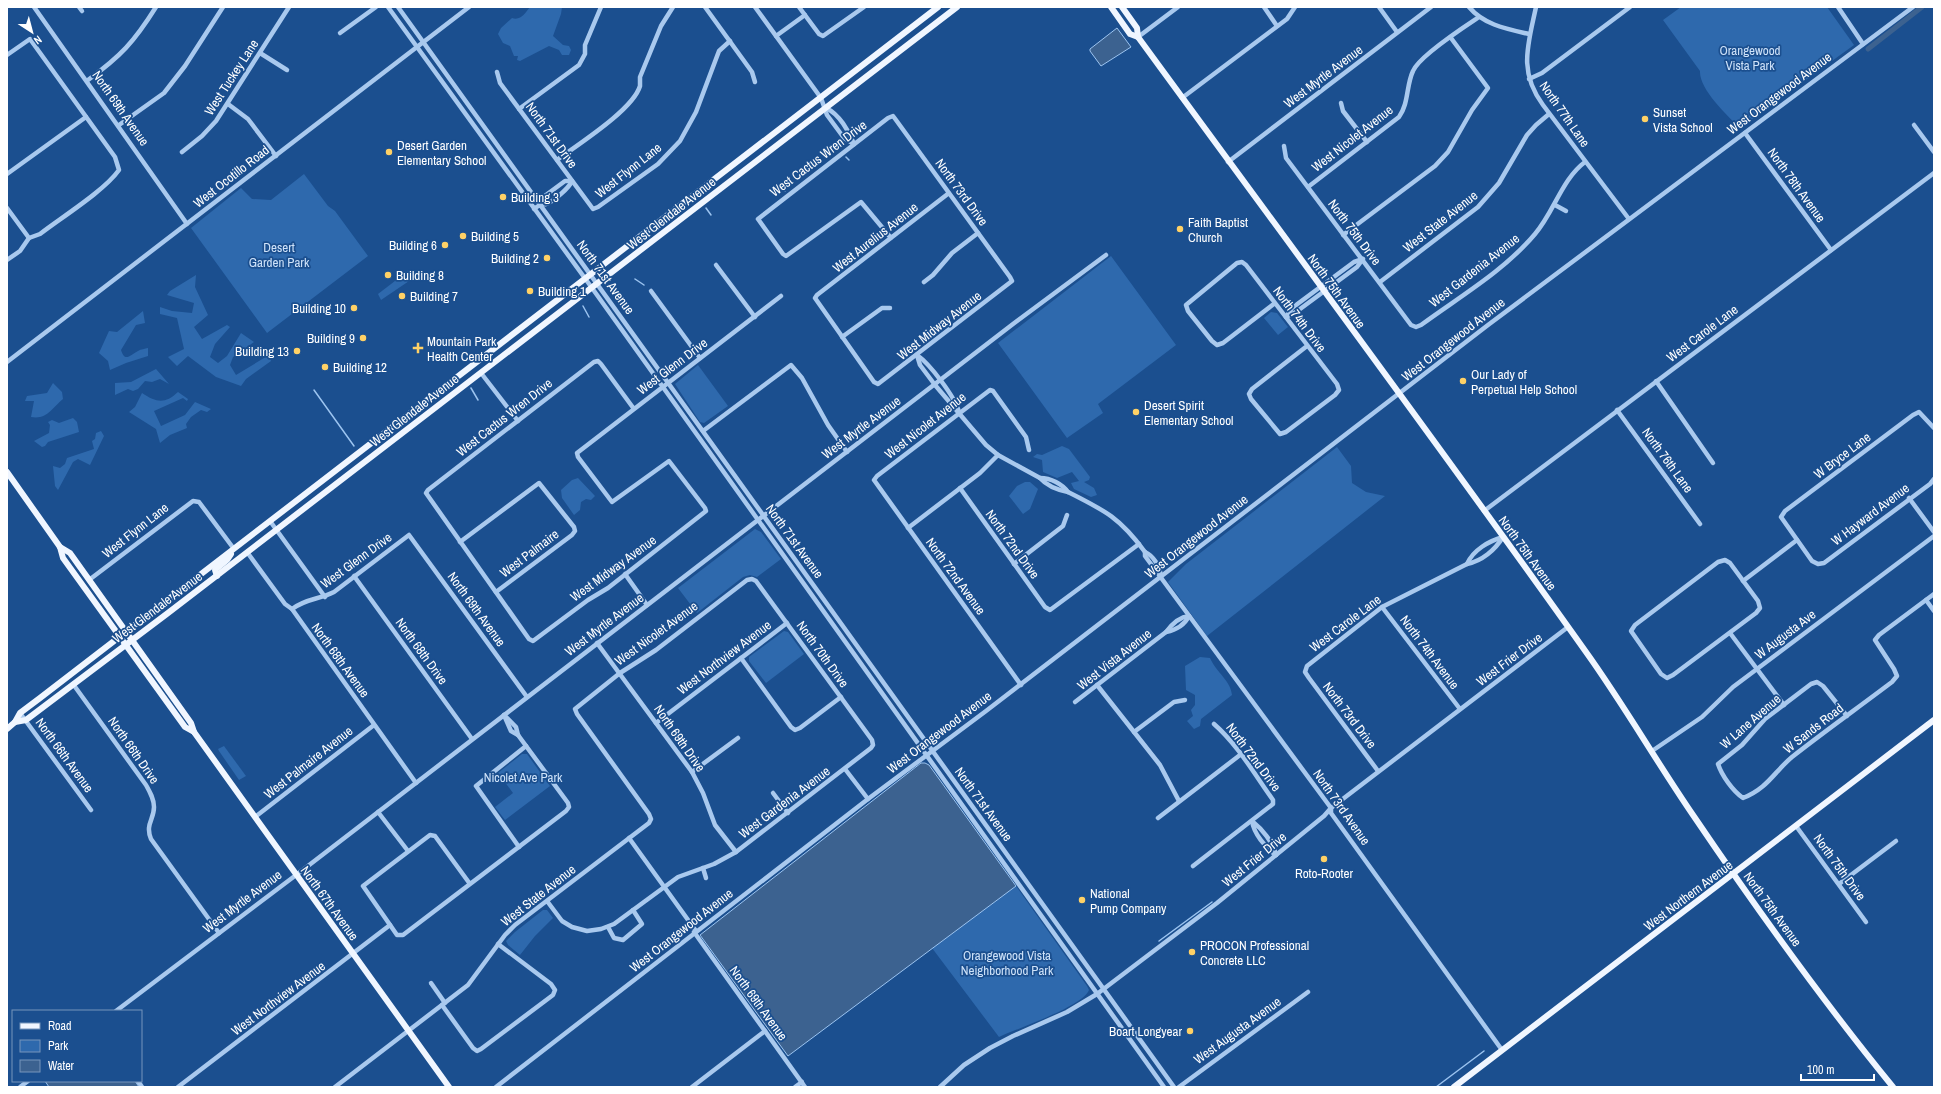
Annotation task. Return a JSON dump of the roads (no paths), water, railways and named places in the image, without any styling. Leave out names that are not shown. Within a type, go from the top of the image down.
[{"type":"main road","name":"West Glendale Avenue","points":[[7,729],[15,722],[20,713],[938,7]]},
{"type":"main road","name":"West Glendale Avenue","points":[[15,722],[26,720],[217,576],[956,7]]},
{"type":"main road","name":"North 75th Avenue","points":[[1111,7],[1130,34],[1138,37]]},
{"type":"main road","name":"North 75th Avenue","points":[[1122,7],[1137,28],[1138,37],[1228,162],[1400,394],[1617,696],[1734,874],[1836,1014],[1893,1087]]},
{"type":"main road","points":[[408,415],[414,424]]},
{"type":"main road","name":"North 67th Avenue","points":[[7,472],[60,547],[63,558],[185,727],[194,732]]},
{"type":"main road","name":"North 67th Avenue","points":[[60,547],[70,553],[191,723],[194,732],[449,1087]]},
{"type":"main road","points":[[217,576],[215,570],[227,560],[234,549]]},
{"type":"main road","name":"West Northern Avenue","points":[[1454,1087],[1934,720]]},
{"type":"street","name":"North 69th Avenue","points":[[34,7],[88,80],[187,224]]},
{"type":"street","points":[[88,80],[112,63],[128,48],[156,7]]},
{"type":"street","points":[[119,125],[164,93],[185,66],[223,7]]},
{"type":"street","name":"West Tuckey Lane","points":[[182,152],[210,129],[228,104],[290,7]]},
{"type":"street","points":[[340,33],[376,7]]},
{"type":"street","name":"North 71st Avenue","points":[[388,7],[592,288],[1164,1087]]},
{"type":"street","name":"North 71st Avenue","points":[[398,7],[1174,1087]]},
{"type":"street","name":"West Ocotillo Road","points":[[7,362],[469,7]]},
{"type":"street","points":[[519,109],[579,65],[585,54],[585,45],[601,7]]},
{"type":"street","points":[[557,160],[612,120],[629,103],[640,86],[640,77],[661,26],[673,7]]},
{"type":"street","points":[[705,7],[752,72],[755,82]]},
{"type":"street","points":[[755,7],[821,98],[826,108],[827,115],[844,138],[854,144]]},
{"type":"street","points":[[799,7],[819,34],[823,36],[864,7]]},
{"type":"street","points":[[1138,37],[1178,7]]},
{"type":"street","points":[[1264,7],[1278,26]]},
{"type":"street","points":[[1182,98],[1278,26],[1290,16],[1295,7]]},
{"type":"street","points":[[1379,7],[1397,32]]},
{"type":"street","name":"West Myrtle Avenue","points":[[1228,162],[1431,7]]},
{"type":"street","points":[[1469,7],[1479,17],[1503,28],[1529,34]]},
{"type":"street","name":"North 77th Lane","points":[[1536,7],[1529,34],[1526,59],[1529,79],[1535,94],[1629,219]]},
{"type":"street","points":[[1529,79],[1542,73],[1630,7]]},
{"type":"street","points":[[1838,7],[1863,44]]},
{"type":"street","name":"West Orangewood Avenue","points":[[496,1087],[868,799],[1020,685],[1629,219],[1913,7]]},
{"type":"street","points":[[776,36],[805,14]]},
{"type":"street","name":"West Nicolet Avenue","points":[[1308,187],[1395,121],[1403,112],[1410,77],[1417,65],[1479,17]]},
{"type":"street","points":[[1344,235],[1435,166],[1448,152],[1472,110],[1488,88],[1451,38]]},
{"type":"street","points":[[7,56],[30,39],[115,157],[119,170],[113,178],[40,234],[29,238],[20,251],[7,260]]},
{"type":"street","name":"West Flynn Lane","points":[[593,208],[598,207],[648,172],[680,141],[696,112],[719,50],[730,41]]},
{"type":"street","points":[[260,53],[287,70]]},
{"type":"street","name":"North 71st Drive","points":[[497,72],[500,83],[593,208]]},
{"type":"street","points":[[1341,103],[1343,111],[1367,142]]},
{"type":"street","points":[[228,104],[248,119],[276,156]]},
{"type":"street","name":"West State Avenue","points":[[1380,282],[1478,207],[1499,183],[1527,135],[1550,114]]},
{"type":"street","name":"West Cactus Wren Drive","points":[[891,238],[861,202],[786,256],[758,219],[892,116]]},
{"type":"street","name":"North 73rd Drive","points":[[892,116],[950,193],[1012,281]]},
{"type":"street","points":[[7,174],[86,117]]},
{"type":"street","points":[[1914,126],[1934,152]]},
{"type":"street","name":"North 78th Avenue","points":[[1745,133],[1831,250]]},
{"type":"street","name":"North 75th Drive","points":[[1284,146],[1286,158],[1412,325],[1416,327]]},
{"type":"street","name":"West Gardenia Avenue","points":[[1416,327],[1421,326],[1483,280],[1520,250],[1544,223],[1572,175],[1585,162]]},
{"type":"street","name":"West Carole Lane","points":[[1484,511],[1934,173]]},
{"type":"street","points":[[534,209],[541,204],[542,198],[565,181],[572,181]]},
{"type":"street","name":"West Aurelius Avenue","points":[[842,338],[815,298],[817,295],[950,193]]},
{"type":"street","points":[[1555,205],[1566,211]]},
{"type":"street","points":[[7,208],[29,238]]},
{"type":"street","points":[[924,282],[933,275],[952,253],[978,233]]},
{"type":"street","name":"West Myrtle Avenue","points":[[117,1010],[296,875],[763,515],[1106,255]]},
{"type":"street","points":[[1286,317],[1299,310],[1354,262],[1362,259]]},
{"type":"street","name":"North 74th Drive","points":[[1275,303],[1223,343],[1218,345],[1188,311],[1186,305],[1237,263],[1242,262],[1275,303],[1286,317],[1337,384],[1339,390],[1286,432],[1280,434],[1255,404],[1249,394],[1252,389],[1307,346]]},
{"type":"street","points":[[716,265],[755,316]]},
{"type":"street","name":"West Midway Avenue","points":[[842,338],[874,382],[878,384],[1012,281]]},
{"type":"street","points":[[1286,317],[1296,305],[1322,289]]},
{"type":"street","points":[[651,291],[700,358]]},
{"type":"street","name":"West Glenn Drive","points":[[706,511],[669,461],[612,502],[577,457],[577,453],[781,296]]},
{"type":"street","points":[[1296,305],[1299,310]]},
{"type":"street","points":[[842,338],[882,308],[890,308]]},
{"type":"street","name":"North 73rd Avenue","points":[[917,355],[929,365],[941,380],[957,404],[959,412]]},
{"type":"street","name":"North 73rd Avenue","points":[[917,355],[923,369],[953,408],[959,412],[978,438],[998,455],[1061,491],[1068,492],[1109,513],[1127,528],[1145,552],[1145,556],[1331,808],[1331,813],[1502,1050]]},
{"type":"street","name":"West Cactus Wren Drive","points":[[460,542],[426,493],[428,490],[594,362],[598,361],[634,409]]},
{"type":"street","points":[[703,430],[791,365],[802,378],[828,425],[847,452]]},
{"type":"street","points":[[923,369],[929,365]]},
{"type":"street","points":[[481,373],[518,421]]},
{"type":"street","points":[[1656,381],[1713,463]]},
{"type":"street","name":"West Nicolet Avenue","points":[[874,480],[877,476],[959,412],[990,390],[993,391],[1026,437],[1029,450]]},
{"type":"street","name":"North 76th Lane","points":[[1617,410],[1700,524]]},
{"type":"street","name":"W Bryce Lane","points":[[1797,540],[1781,517],[1785,511],[1919,412],[1925,416],[1934,428]]},
{"type":"street","points":[[908,528],[990,465],[998,455]]},
{"type":"street","name":"W Hayward Avenue","points":[[1797,540],[1812,561],[1818,564],[1824,563],[1909,498],[1930,484],[1934,479]]},
{"type":"street","name":"North 72nd Avenue","points":[[874,480],[1020,685]]},
{"type":"street","name":"West Palmaire","points":[[460,542],[539,483],[575,531],[496,592]]},
{"type":"street","name":"North 72nd Drive","points":[[960,488],[1045,607],[1050,610],[1139,544]]},
{"type":"street","points":[[1909,498],[1934,532]]},
{"type":"street","name":"West Flynn Lane","points":[[89,580],[190,502],[196,500],[203,507],[234,549]]},
{"type":"street","name":"West Midway Avenue","points":[[496,592],[532,641],[625,574],[706,511]]},
{"type":"street","points":[[1014,564],[1063,526],[1067,515]]},
{"type":"street","points":[[270,521],[325,597]]},
{"type":"street","name":"North 69th Avenue","points":[[409,535],[527,697]]},
{"type":"street","name":"West Glenn Drive","points":[[292,609],[302,602],[325,597],[409,535]]},
{"type":"street","name":"W Augusta Ave","points":[[1652,751],[1702,717],[1733,687],[1756,669],[1934,536]]},
{"type":"street","name":"West Carole Lane","points":[[1467,564],[1470,556],[1492,540],[1503,537]]},
{"type":"street","name":"West Carole Lane","points":[[1305,672],[1307,666],[1382,607],[1467,564],[1476,562],[1495,549],[1503,537]]},
{"type":"street","points":[[1742,581],[1797,540]]},
{"type":"street","points":[[460,542],[496,592]]},
{"type":"street","name":"North 68th Avenue","points":[[248,552],[286,604],[292,609],[416,783]]},
{"type":"street","points":[[1725,560],[1730,563],[1742,581],[1758,601],[1760,608],[1756,613],[1673,675],[1667,678],[1661,674],[1631,631],[1635,625],[1712,567],[1725,560]]},
{"type":"street","points":[[625,574],[647,605]]},
{"type":"street","name":"North 68th Drive","points":[[354,576],[472,740]]},
{"type":"street","name":"West Nicolet Avenue","points":[[651,818],[576,709],[620,673],[656,650],[745,582],[752,579]]},
{"type":"street","name":"North 70th Drive","points":[[752,579],[758,584],[841,697],[872,740],[873,745]]},
{"type":"street","points":[[1934,594],[1926,600],[1934,611]]},
{"type":"street","name":"W Sands Road","points":[[1743,798],[1771,780],[1790,759],[1892,682],[1897,676],[1875,640],[1879,635],[1926,600]]},
{"type":"street","name":"North 74th Avenue","points":[[1382,607],[1460,710]]},
{"type":"street","name":"West Vista Avenue","points":[[1075,702],[1166,632],[1171,625],[1182,617],[1189,616]]},
{"type":"street","name":"West Northview Avenue","points":[[656,723],[787,623]]},
{"type":"street","name":"West Frier Drive","points":[[940,1087],[964,1065],[990,1048],[1067,1012],[1104,989],[1217,903],[1378,771],[1568,627]]},
{"type":"street","points":[[1730,633],[1784,705]]},
{"type":"street","points":[[848,646],[855,642]]},
{"type":"street","name":"North 69th Drive","points":[[597,643],[692,772],[703,793],[715,825],[736,852]]},
{"type":"street","points":[[741,658],[791,727],[795,730],[800,728],[841,697]]},
{"type":"street","name":"North 73rd Drive","points":[[1305,672],[1378,771]]},
{"type":"street","name":"W Lane Avenue","points":[[1743,798],[1738,794],[1720,771],[1718,764],[1742,745],[1765,719],[1811,684],[1818,682],[1823,686],[1847,716]]},
{"type":"street","name":"North 66th Drive","points":[[73,684],[146,785],[154,802],[154,809],[148,826],[151,839],[219,932]]},
{"type":"street","points":[[1098,685],[1164,771],[1179,802]]},
{"type":"street","points":[[1134,732],[1174,702],[1186,700]]},
{"type":"street","name":"North 66th Avenue","points":[[20,713],[91,810]]},
{"type":"street","points":[[470,884],[433,835],[430,834],[363,886],[390,926],[400,936],[403,936],[519,847],[569,807],[568,803],[518,735],[511,731],[504,715]]},
{"type":"street","name":"North 72nd Drive","points":[[1214,724],[1223,731],[1273,800],[1273,804],[1252,821]]},
{"type":"street","name":"West Palmaire Avenue","points":[[255,817],[374,725]]},
{"type":"street","points":[[692,772],[738,738]]},
{"type":"street","name":"West Gardenia Avenue","points":[[608,927],[664,886],[683,875],[714,864],[736,852],[845,769],[873,745]]},
{"type":"street","points":[[519,847],[476,786],[526,746]]},
{"type":"street","points":[[1158,818],[1240,755]]},
{"type":"street","points":[[845,769],[868,799]]},
{"type":"street","points":[[773,793],[788,813]]},
{"type":"street","points":[[378,812],[408,851]]},
{"type":"street","name":"West State Avenue","points":[[335,1087],[468,985],[498,944],[515,925],[649,823],[651,818]]},
{"type":"street","points":[[1193,866],[1252,821],[1258,826],[1274,847],[1276,855]]},
{"type":"street","name":"North 75th Drive","points":[[1796,826],[1866,922]]},
{"type":"street","name":"North 69th Avenue","points":[[629,838],[805,1087]]},
{"type":"street","points":[[1839,884],[1896,841]]},
{"type":"street","points":[[703,868],[706,878]]},
{"type":"street","points":[[547,901],[562,921],[572,927],[587,931],[608,927],[614,938],[623,940],[642,924],[633,910]]},
{"type":"street","name":"West Northview Avenue","points":[[178,1087],[390,926]]},
{"type":"street","points":[[1059,940],[1065,936]]},
{"type":"street","points":[[431,983],[473,1048],[477,1051],[481,1049],[553,995],[555,990],[552,984],[498,944]]},
{"type":"street","name":"West Augusta Avenue","points":[[1179,1087],[1308,992]]},
{"type":"street","points":[[1126,1034],[1133,1029]]},
{"type":"street","points":[[692,1087],[765,1031]]},
{"type":"street","points":[[795,1087],[802,1082]]},
{"type":"water","points":[[1117,28],[1131,47],[1101,66],[1090,49]]},
{"type":"water","points":[[921,763],[929,765],[1016,886],[788,1056],[700,935]]},
{"type":"water","points":[[46,1082],[136,1082],[139,1087],[49,1087]]},
{"type":"waterway","points":[[1868,49],[1922,7]]},
{"type":"waterway","points":[[846,157],[849,160]]},
{"type":"waterway","points":[[781,186],[785,191]]},
{"type":"waterway","points":[[706,208],[711,215]]},
{"type":"waterway","points":[[635,279],[644,285]]},
{"type":"waterway","points":[[583,306],[589,317]]},
{"type":"waterway","points":[[471,388],[478,400]]},
{"type":"waterway","points":[[314,390],[354,446]]},
{"type":"waterway","points":[[1159,941],[1212,902]]},
{"type":"waterway","points":[[1436,1087],[1484,1051]]},
{"type":"place","name":"Sunset Vista School","points":[[1645,119]]},
{"type":"place","name":"Desert Garden Elementary School","points":[[389,152]]},
{"type":"place","name":"Building 3","points":[[503,197]]},
{"type":"place","name":"Faith Baptist Church","points":[[1180,229]]},
{"type":"place","name":"Building 5","points":[[463,236]]},
{"type":"place","name":"Building 6","points":[[445,245]]},
{"type":"place","name":"Building 2","points":[[547,258]]},
{"type":"place","name":"Building 8","points":[[388,275]]},
{"type":"place","name":"Building 1","points":[[530,291]]},
{"type":"place","name":"Building 7","points":[[402,296]]},
{"type":"place","name":"Building 10","points":[[354,308]]},
{"type":"place","name":"Building 9","points":[[363,338]]},
{"type":"place","name":"Mountain Park Health Center","points":[[418,348]]},
{"type":"place","name":"Building 13","points":[[297,351]]},
{"type":"place","name":"Building 12","points":[[325,367]]},
{"type":"place","name":"Our Lady of Perpetual Help School","points":[[1463,381]]},
{"type":"place","name":"Desert Spirit Elementary School","points":[[1136,412]]},
{"type":"place","name":"Roto-Rooter","points":[[1324,859]]},
{"type":"place","name":"National Pump Company","points":[[1082,900]]},
{"type":"place","name":"PROCON Professional Concrete LLC","points":[[1192,952]]},
{"type":"place","name":"Boart Longyear","points":[[1190,1031]]},
{"type":"park label","name":"Orangewood Vista Park","points":[[1750,58]]},
{"type":"park label","name":"Desert Garden Park","points":[[279,254]]},
{"type":"park label","name":"Nicolet Ave Park","points":[[523,777]]},
{"type":"park label","name":"Orangewood Vista Neighborhood Park","points":[[1007,962]]}]
